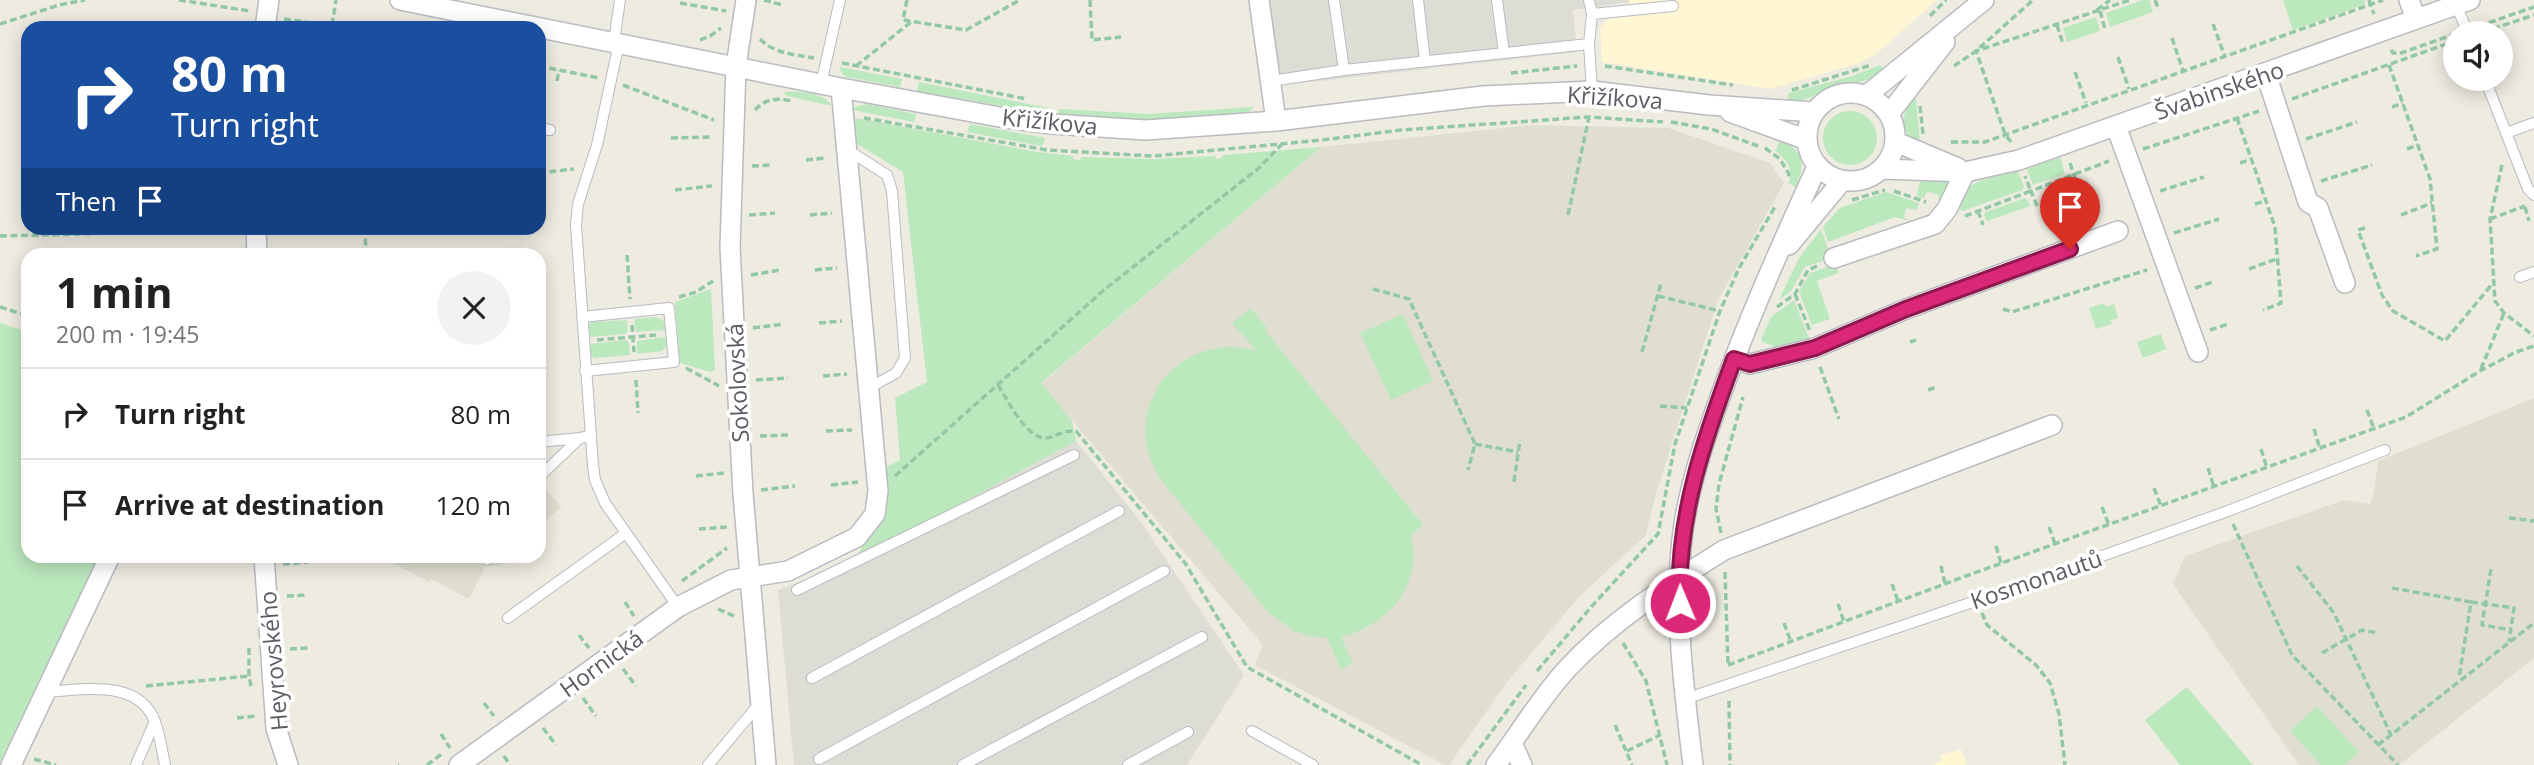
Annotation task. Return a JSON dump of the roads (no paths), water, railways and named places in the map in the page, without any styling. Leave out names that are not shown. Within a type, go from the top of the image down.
[{"type":"street","points":[[269,0],[272,21]]},
{"type":"street","name":"Křižíkova","points":[[400,0],[505,21]]},
{"type":"street","name":"Sokolovská","points":[[746,0],[736,66],[730,247],[743,494],[766,765]]},
{"type":"street","points":[[1259,0],[1276,121]]},
{"type":"street","points":[[1867,95],[1984,0]]},
{"type":"street","name":"Švabinského","points":[[1883,169],[1965,172],[2019,160],[2266,74],[2413,9],[2463,2]]},
{"type":"street","points":[[1889,114],[1968,14]]},
{"type":"street","name":"Křižíkova","points":[[546,29],[841,88],[1052,124],[1146,130],[1276,121],[1483,96],[1592,92],[1709,105],[1814,112]]},
{"type":"street","points":[[2266,74],[2308,202],[2318,208],[2345,283]]},
{"type":"street","points":[[841,88],[868,381]]},
{"type":"street","points":[[1838,94],[1867,95],[1880,103],[1889,114],[1895,128],[1896,142],[1883,169],[1857,182],[1842,181],[1817,167],[1807,140],[1808,125],[1814,112],[1825,101],[1838,94]]},
{"type":"street","name":"Křižíkova","points":[[1709,105],[1807,140]]},
{"type":"street","points":[[2116,126],[2198,352]]},
{"type":"street","points":[[1827,261],[1935,224],[1947,209],[1965,172],[1896,142]]},
{"type":"street","points":[[1693,765],[1685,699],[1679,579],[1683,529],[1709,427],[1734,359],[1769,270],[1817,167]]},
{"type":"street","points":[[1769,270],[1842,181]]},
{"type":"street","points":[[1734,359],[1750,364],[1815,348],[1906,309],[2118,232]]},
{"type":"street","name":"Hornická","points":[[459,765],[673,599],[731,580],[788,571],[857,537],[875,514],[878,486],[868,381]]},
{"type":"street","points":[[1496,765],[1565,671],[1611,626],[1724,550],[2052,425]]},
{"type":"street","points":[[11,765],[107,563]]},
{"type":"street","name":"Heyrovského","points":[[273,563],[276,727],[288,765]]},
{"type":"street","points":[[1512,743],[1522,765]]},
{"type":"lane","points":[[620,0],[610,80],[597,145],[578,204],[576,225],[585,370],[585,437],[598,491],[673,599]]},
{"type":"lane","points":[[821,84],[840,0]]},
{"type":"lane","points":[[1334,0],[1344,70]]},
{"type":"lane","points":[[1418,0],[1425,61]]},
{"type":"lane","points":[[1497,0],[1504,53]]},
{"type":"lane","points":[[1589,0],[1592,14],[1589,44],[1592,92]]},
{"type":"lane","points":[[2463,2],[2466,21]]},
{"type":"lane","points":[[1592,14],[1672,6]]},
{"type":"lane","points":[[1271,81],[1344,70],[1589,44]]},
{"type":"lane","points":[[2490,91],[2528,189],[2534,195]]},
{"type":"lane","points":[[2506,133],[2534,123]]},
{"type":"lane","points":[[546,129],[550,130]]},
{"type":"lane","points":[[846,149],[887,175],[892,191],[905,358],[896,373],[868,381]]},
{"type":"lane","points":[[2520,276],[2534,272]]},
{"type":"lane","points":[[582,317],[669,308],[674,362],[585,370]]},
{"type":"lane","points":[[546,441],[585,437]]},
{"type":"lane","points":[[546,471],[585,437]]},
{"type":"lane","name":"Kosmonautů","points":[[1685,699],[2228,512],[2385,450]]},
{"type":"lane","points":[[797,590],[1074,455]]},
{"type":"lane","points":[[812,678],[1119,511]]},
{"type":"lane","points":[[509,618],[626,533]]},
{"type":"lane","points":[[819,759],[1164,571]]},
{"type":"lane","points":[[963,765],[1202,636]]},
{"type":"lane","points":[[46,692],[112,689],[134,696],[148,709],[155,721],[165,765]]},
{"type":"lane","points":[[708,765],[760,702]]},
{"type":"lane","points":[[136,765],[155,721]]},
{"type":"lane","points":[[1252,731],[1313,765]]},
{"type":"lane","points":[[1128,765],[1188,732]]}]
